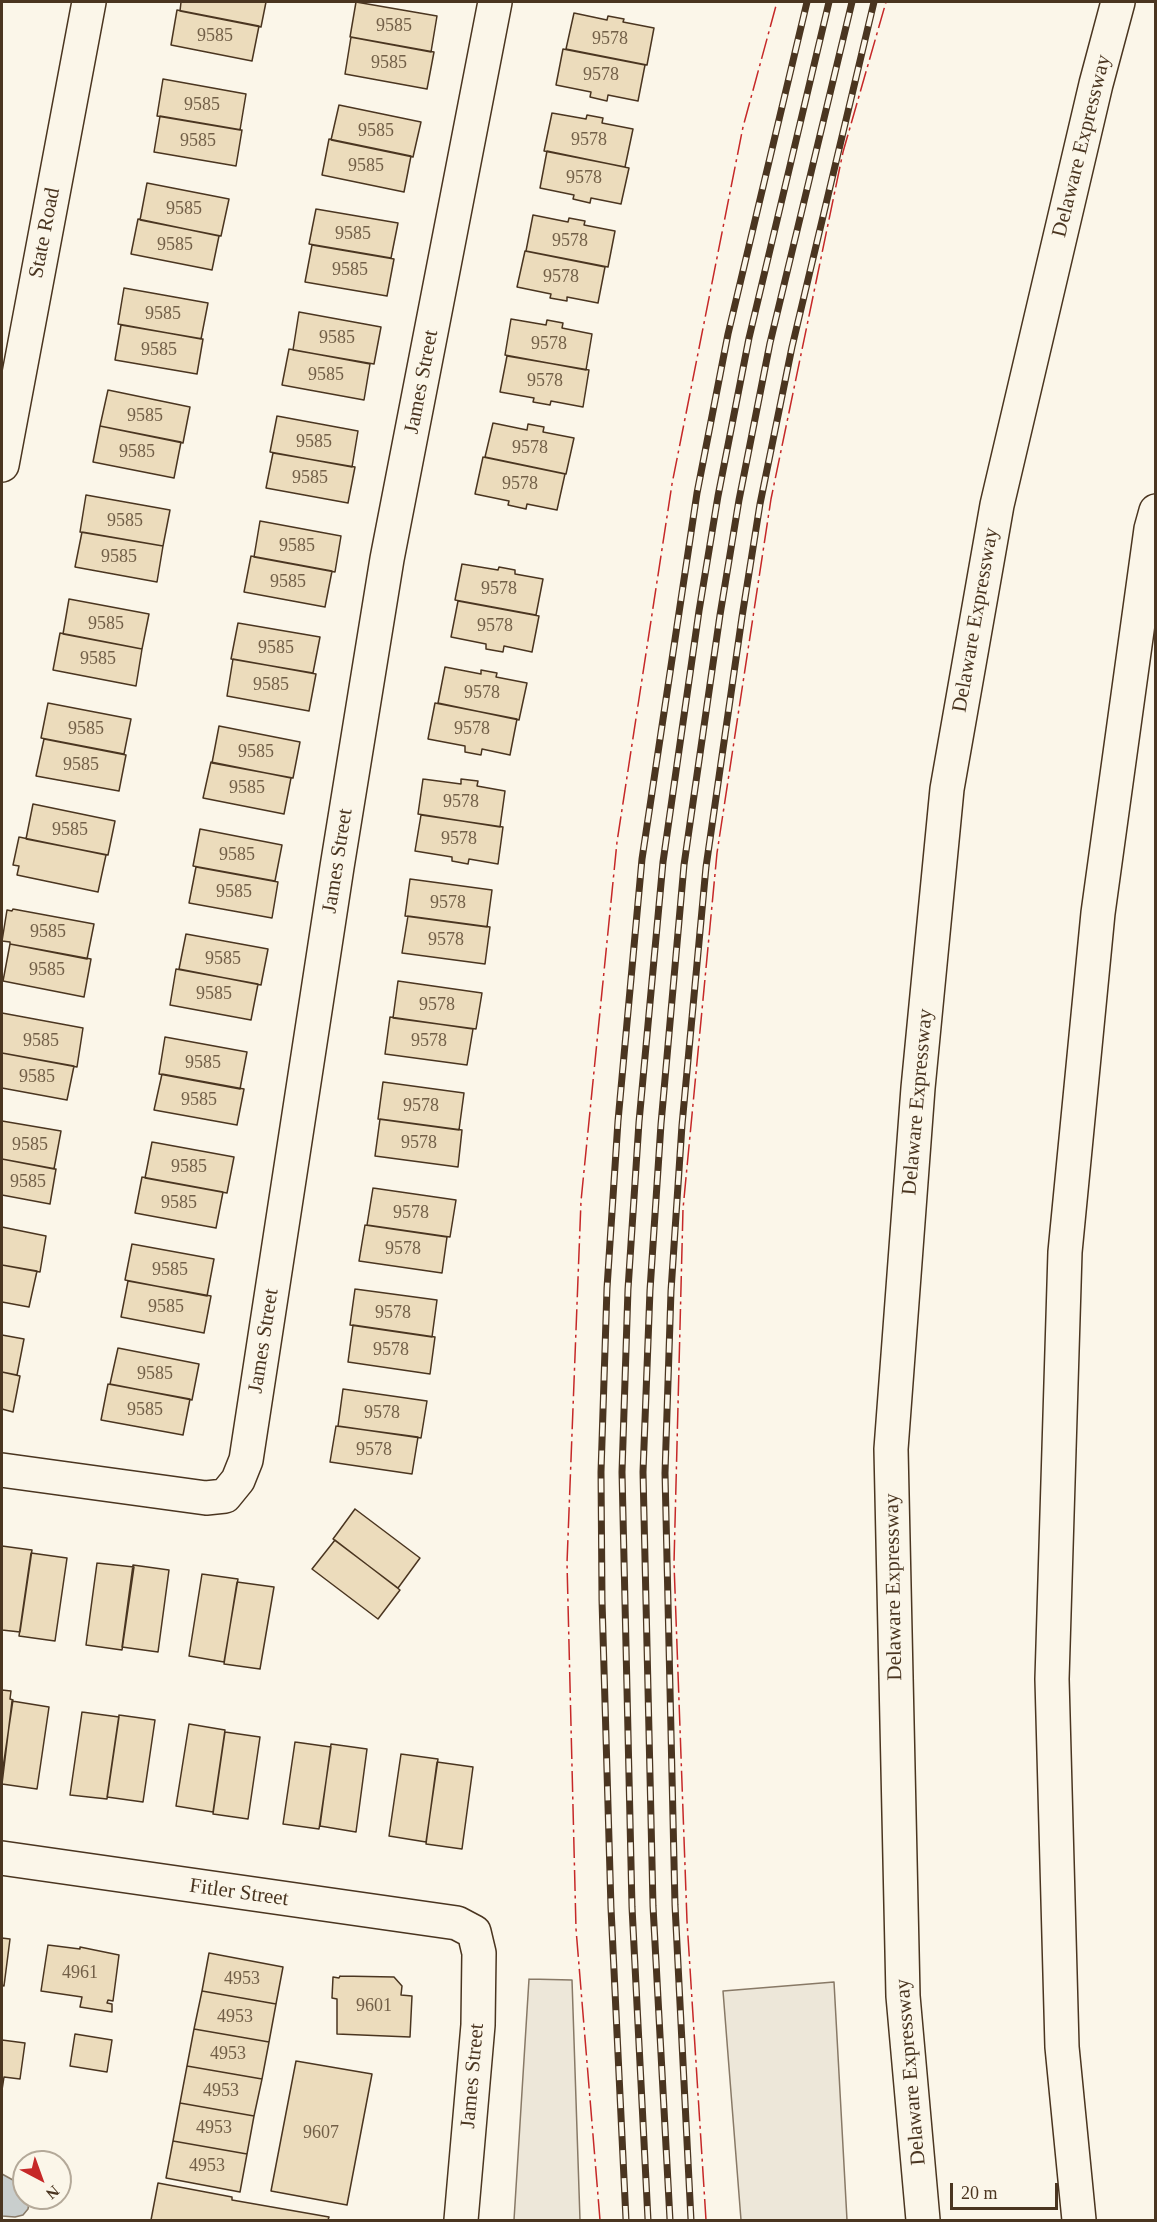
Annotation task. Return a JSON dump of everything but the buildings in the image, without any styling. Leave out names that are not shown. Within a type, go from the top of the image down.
[{"type":"main road","name":"State Road","points":[[2,465],[89,2]]},
{"type":"main road","name":"James Street","points":[[2,1470],[206,1498],[225,1496],[238,1480],[246,1460],[387,559],[495,2]]},
{"type":"main road","name":"Delaware Expressway","points":[[923,2220],[903,1996],[891,1449],[918,1088],[947,789],[997,505],[1096,84],[1118,2]]},
{"type":"main road","points":[[1079,2220],[1062,2047],[1052,1679],[1065,1252],[1099,903],[1155,511]]},
{"type":"main road","name":"Fitler Street","points":[[2,1858],[457,1923],[474,1932]]},
{"type":"main road","name":"James Street","points":[[460,2220],[478,2025],[478,1953],[474,1932]]},
{"type":"shaded area","points":[[529,1979],[572,1980],[580,2220],[514,2220]]},
{"type":"shaded area","points":[[834,1982],[847,2220],[741,2220],[723,1991]]},
{"type":"shaded area","points":[[2,2174],[12,2179],[12,2210],[27,2210],[23,2215],[15,2217],[2,2216]]},
{"type":"railway","points":[[626,2220],[611,1908],[602,1600],[601,1472],[607,1288],[618,1121],[642,859],[697,493],[728,334],[807,2]]},
{"type":"railway","points":[[648,2220],[632,1907],[622,1472],[628,1289],[639,1122],[663,862],[718,496],[749,338],[829,2]]},
{"type":"railway","points":[[670,2220],[653,1906],[643,1472],[650,1290],[661,1124],[684,865],[739,500],[770,343],[852,2]]},
{"type":"railway","points":[[691,2220],[675,1905],[665,1473],[671,1291],[682,1125],[706,867],[760,504],[792,347],[874,2]]},
{"type":"power","points":[[600,2220],[576,1929],[567,1563],[581,1201],[617,842],[672,484],[743,127],[777,2]]},
{"type":"power","points":[[706,2220],[687,1921],[674,1563],[683,1209],[717,853],[771,499],[843,152],[886,2]]}]
